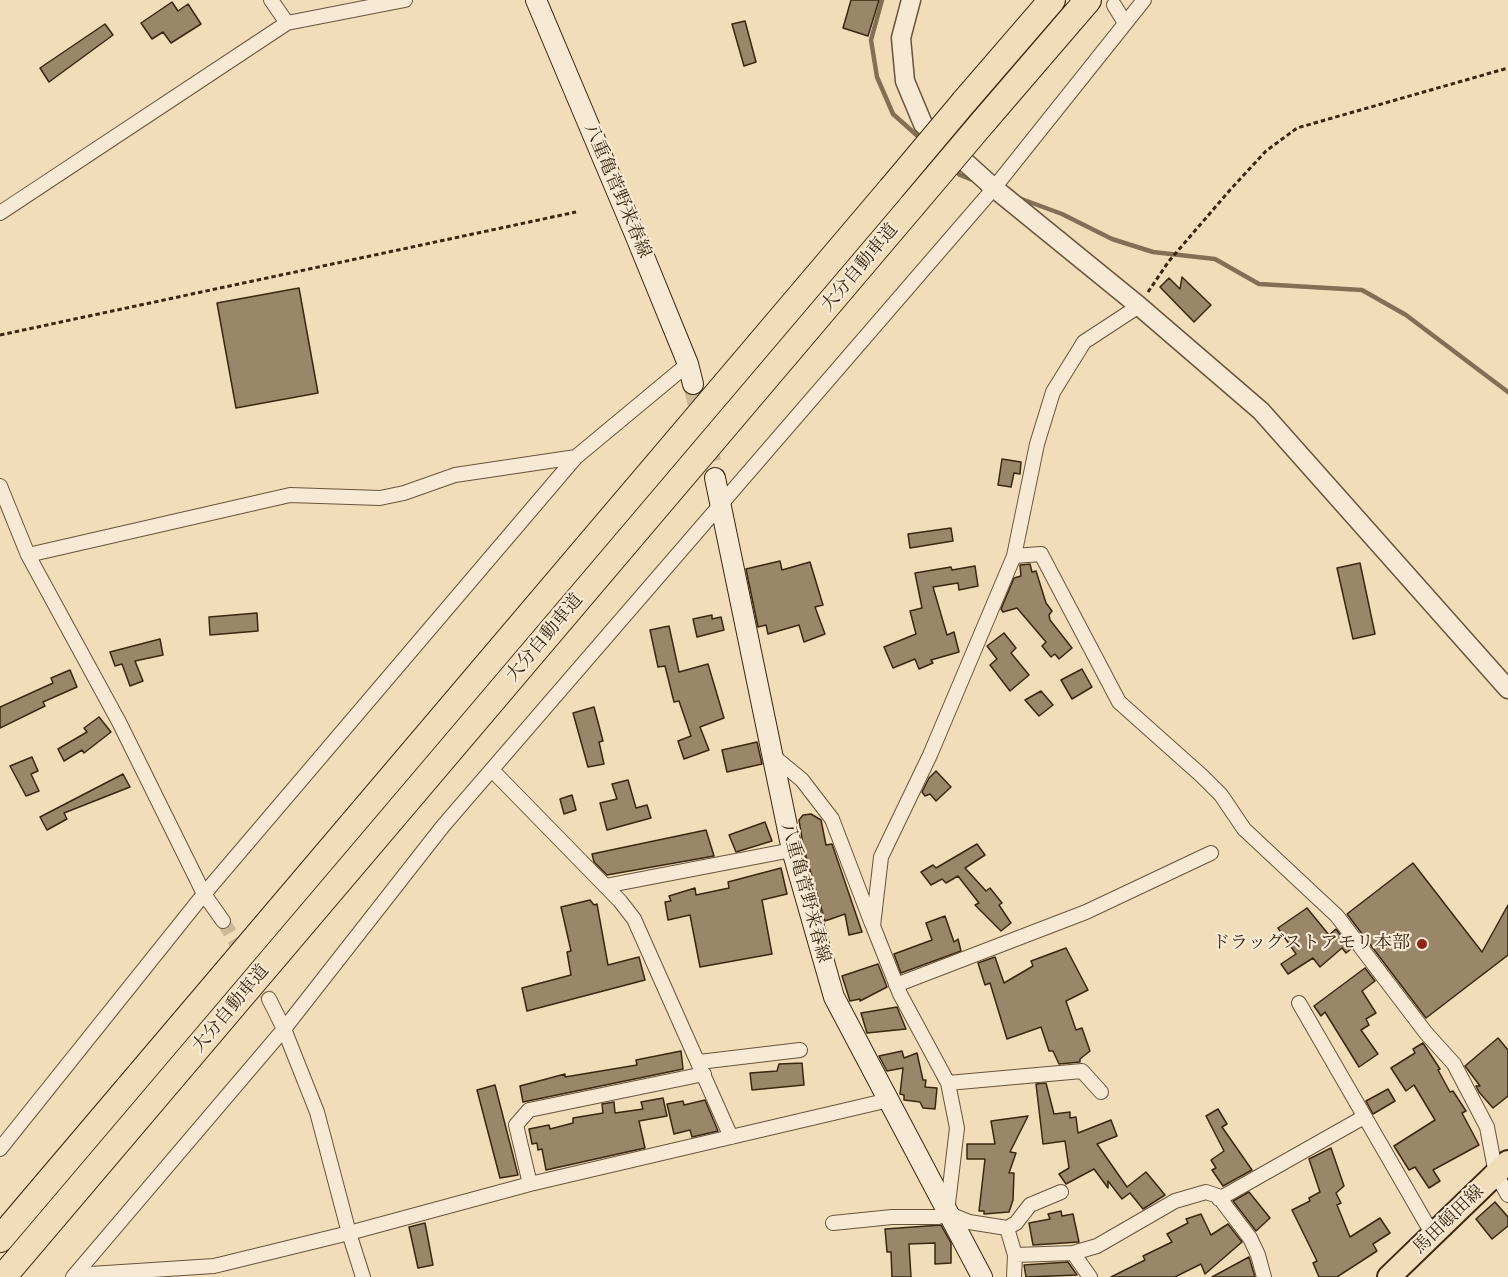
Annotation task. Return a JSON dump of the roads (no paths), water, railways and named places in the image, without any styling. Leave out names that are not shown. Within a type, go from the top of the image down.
[{"type":"highway","name":"大分自動車道","points":[[0,1239],[1052,0]]},
{"type":"highway","name":"大分自動車道","points":[[3,1277],[1088,0]]},
{"type":"main road","name":"八重亀菅野来春線","points":[[536,0],[688,364],[693,384]]},
{"type":"main road","name":"八重亀菅野来春線","points":[[716,478],[792,850],[834,997],[982,1277]]},
{"type":"main road","name":"馬田頓田線","points":[[1389,1277],[1502,1168]]},
{"type":"street","points":[[272,0],[287,23]]},
{"type":"street","points":[[0,213],[287,23],[405,0]]},
{"type":"street","points":[[911,0],[901,38],[905,81],[923,124],[994,188],[1139,306],[1261,411],[1508,689]]},
{"type":"street","points":[[74,1276],[284,1029],[444,826],[994,188],[1144,0]]},
{"type":"street","points":[[1114,5],[1125,23]]},
{"type":"street","points":[[873,926],[881,857],[930,755],[1014,556],[1037,444],[1053,392],[1084,342],[1139,306]]},
{"type":"street","points":[[0,1149],[204,894],[576,457],[688,364]]},
{"type":"street","points":[[28,555],[290,495],[380,498],[404,493],[455,475],[576,457]]},
{"type":"street","points":[[0,486],[28,555],[119,722],[204,894],[223,921]]},
{"type":"street","points":[[1014,556],[1041,554],[1119,702],[1202,776],[1221,795],[1244,829],[1338,916],[1426,1033],[1454,1064],[1487,1127],[1502,1168],[1508,1195]]},
{"type":"street","points":[[773,756],[802,780],[832,819],[896,985],[948,1083],[957,1128],[947,1213]]},
{"type":"street","points":[[492,770],[634,919],[731,1137]]},
{"type":"street","points":[[605,886],[792,850]]},
{"type":"street","points":[[896,985],[964,961],[1086,912],[1211,853]]},
{"type":"street","points":[[269,999],[284,1029],[317,1112],[363,1277]]},
{"type":"street","points":[[1299,1003],[1432,1235]]},
{"type":"street","points":[[530,1184],[516,1125],[521,1116],[529,1110],[701,1068],[800,1050]]},
{"type":"street","points":[[948,1083],[1082,1071],[1101,1092]]},
{"type":"street","points":[[74,1276],[214,1266],[349,1233],[530,1184],[889,1100]]},
{"type":"street","points":[[1219,1199],[1364,1117]]},
{"type":"street","points":[[833,1223],[892,1217],[938,1217],[947,1213],[969,1222],[1007,1228],[1016,1223],[1030,1205],[1061,1191]]},
{"type":"street","points":[[1015,1255],[1073,1253],[1097,1246],[1175,1201],[1206,1192],[1219,1199],[1250,1238],[1264,1277]]},
{"type":"street","points":[[1007,1228],[1015,1255],[1014,1277]]},
{"type":"street","points":[[1073,1253],[1090,1277]]},
{"type":"waterway","points":[[882,0],[871,40],[877,77],[893,114],[921,139]]},
{"type":"waterway","points":[[953,169],[960,175],[975,181]]},
{"type":"waterway","points":[[1016,197],[1062,214],[1112,239],[1153,252],[1215,259],[1259,284],[1362,290],[1406,315],[1508,392]]},
{"type":"tunnel","points":[[693,384],[715,478]]},
{"type":"tunnel","points":[[223,921],[269,999]]},
{"type":"place","name":"ドラッグストアモリ本部","points":[[1422,944]]}]
